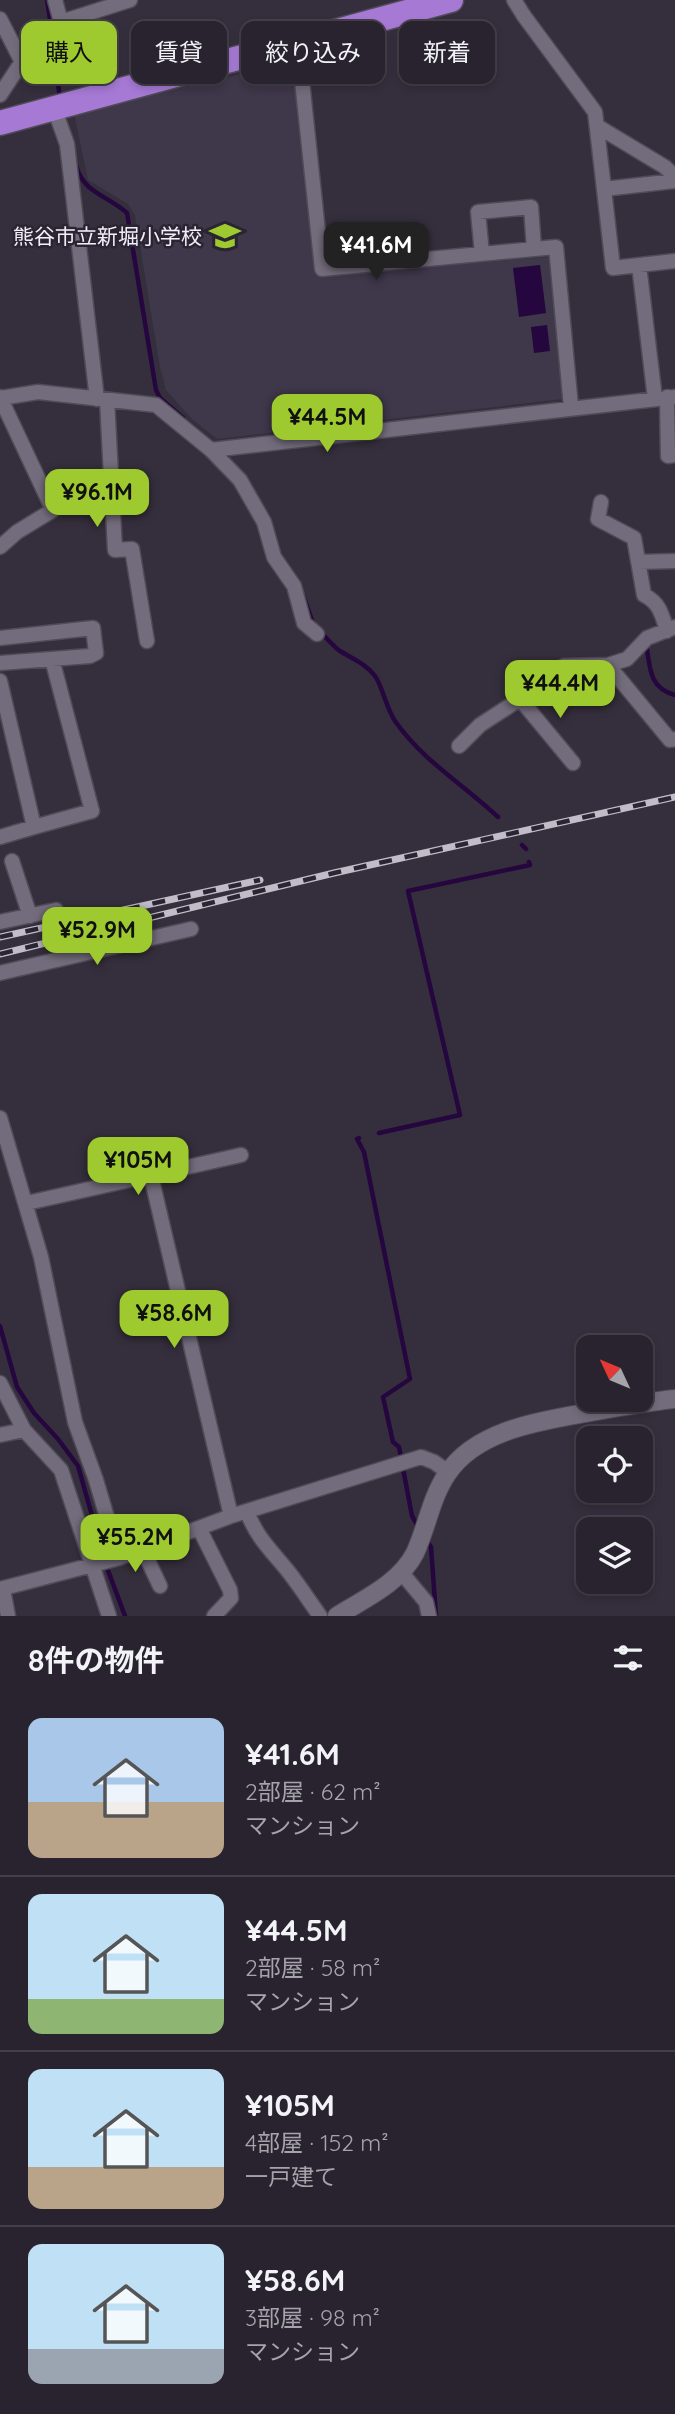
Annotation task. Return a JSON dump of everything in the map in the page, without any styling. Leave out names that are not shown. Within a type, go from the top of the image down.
[{"type":"highway","points":[[376,21],[451,0]]},
{"type":"highway","points":[[0,123],[241,58]]},
{"type":"street","points":[[55,0],[61,21]]},
{"type":"street","points":[[64,21],[130,0]]},
{"type":"street","points":[[514,0],[595,112],[612,268],[675,261]]},
{"type":"street","points":[[0,19],[21,60]]},
{"type":"street","points":[[0,95],[21,64]]},
{"type":"street","points":[[302,84],[322,270],[556,247],[571,407]]},
{"type":"street","points":[[54,108],[67,144],[102,399],[116,550],[132,549],[147,641]]},
{"type":"street","points":[[597,126],[665,167],[675,179]]},
{"type":"street","points":[[604,189],[675,179]]},
{"type":"street","points":[[482,254],[478,212],[531,207],[534,249]]},
{"type":"street","points":[[639,265],[666,398],[668,456],[675,455]]},
{"type":"street","points":[[0,547],[17,532],[52,510],[0,397],[38,392],[156,405],[211,450],[240,480],[264,522],[271,550],[294,586],[304,624],[317,634]]},
{"type":"street","points":[[211,450],[666,398]]},
{"type":"street","points":[[458,746],[480,725],[520,699],[548,673],[564,666],[608,665],[627,659],[647,638],[671,629],[653,600],[644,596],[634,538],[598,519],[601,502]]},
{"type":"street","points":[[638,562],[675,561]]},
{"type":"street","points":[[0,638],[93,628],[96,653],[90,656],[0,663]]},
{"type":"street","points":[[0,837],[92,811],[52,659]]},
{"type":"street","points":[[608,665],[670,740],[675,739]]},
{"type":"street","points":[[0,681],[34,827]]},
{"type":"street","points":[[520,699],[573,763]]},
{"type":"street","points":[[12,861],[30,916]]},
{"type":"street","points":[[0,922],[56,910]]},
{"type":"street","points":[[0,973],[191,929]]},
{"type":"street","points":[[0,1118],[41,1257],[75,1422],[96,1480],[119,1558]]},
{"type":"street","points":[[27,1203],[241,1155]]},
{"type":"street","points":[[151,1176],[231,1516]]},
{"type":"street","points":[[0,1383],[24,1430],[61,1470],[109,1616]]},
{"type":"street","points":[[337,1616],[393,1581],[401,1572],[414,1555],[435,1497],[449,1472],[491,1437],[536,1422],[675,1399]]},
{"type":"street","points":[[0,1435],[24,1430]]},
{"type":"street","points":[[8,1616],[1,1589],[119,1558],[231,1516],[421,1457],[449,1472]]},
{"type":"street","points":[[247,1511],[260,1539],[292,1576],[320,1616]]},
{"type":"street","points":[[199,1528],[230,1590],[231,1598],[214,1616]]},
{"type":"street","points":[[142,1548],[160,1586]]},
{"type":"street","points":[[401,1572],[420,1592],[426,1602],[429,1616]]},
{"type":"shaded area","name":"熊谷市立新堀小学校","points":[[241,74],[241,84],[295,84],[315,274],[550,257],[563,399],[217,439],[192,419],[166,390],[135,215],[128,204],[88,180],[74,113],[199,84],[227,84],[227,77]]},
{"type":"shaded area","points":[[540,265],[546,313],[519,317],[513,268]]},
{"type":"shaded area","points":[[547,325],[550,351],[534,353],[531,327]]},
{"type":"waterway","points":[[47,0],[50,21]]},
{"type":"waterway","points":[[58,84],[60,99]]},
{"type":"waterway","points":[[76,165],[79,174],[90,188],[127,213],[156,390],[160,398],[183,418]]},
{"type":"waterway","points":[[303,595],[314,626]]},
{"type":"waterway","points":[[320,632],[337,649],[375,676],[392,716],[418,748],[498,817]]},
{"type":"waterway","points":[[647,649],[656,684],[675,695]]},
{"type":"waterway","points":[[522,845],[526,849]]},
{"type":"waterway","points":[[379,1133],[460,1115],[408,891],[530,865],[529,862]]},
{"type":"waterway","points":[[359,1138],[357,1139],[364,1152],[410,1379],[383,1397],[393,1442],[399,1447],[412,1516],[419,1528]]},
{"type":"waterway","points":[[0,1326],[17,1387],[34,1413],[78,1466],[106,1565],[125,1616]]},
{"type":"waterway","points":[[425,1538],[431,1547],[436,1616]]},
{"type":"railway","points":[[0,954],[334,873],[675,797]]},
{"type":"railway","points":[[0,937],[260,880]]},
{"type":"place","name":"熊谷市立新堀小学校","points":[[225,236]]}]
